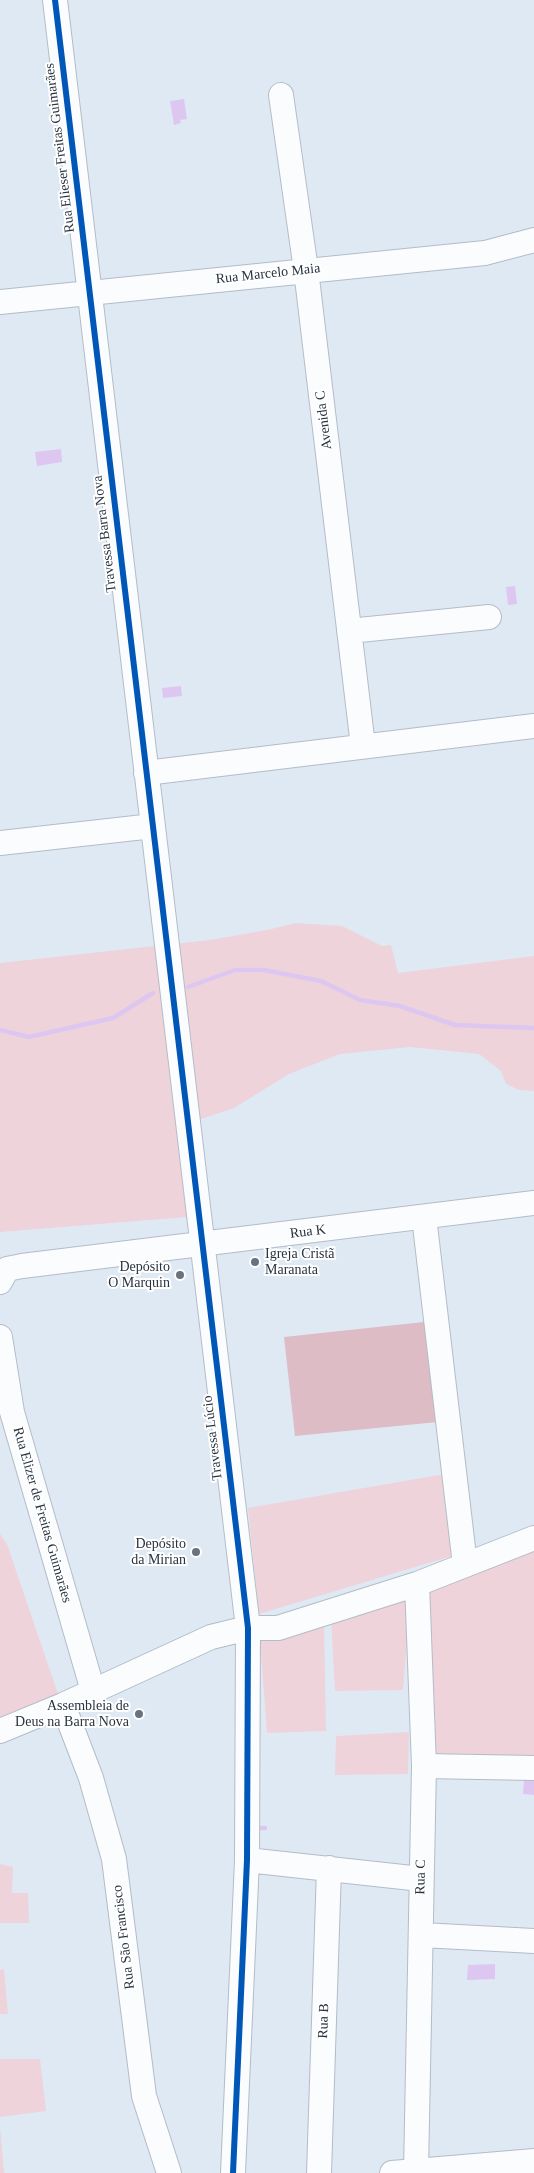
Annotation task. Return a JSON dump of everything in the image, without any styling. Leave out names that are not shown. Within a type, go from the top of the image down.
[{"type":"street","name":"Rua Elieser Freitas Guimarães","points":[[55,0],[90,293]]},
{"type":"street","name":"Avenida C","points":[[281,95],[306,270],[363,746]]},
{"type":"street","name":"Rua Marcelo Maia","points":[[0,302],[486,253],[534,240]]},
{"type":"street","name":"Travessa Barra Nova","points":[[90,293],[152,826]]},
{"type":"street","points":[[349,631],[488,617]]},
{"type":"street","points":[[146,773],[534,726]]},
{"type":"street","points":[[0,843],[152,826]]},
{"type":"street","name":"Travessa Lúcio","points":[[152,826],[248,1628],[247,1860],[233,2173]]},
{"type":"street","name":"Rua K","points":[[0,1282],[7,1270],[22,1266],[534,1203]]},
{"type":"street","points":[[424,1216],[465,1565]]},
{"type":"street","name":"Rua Elizer de Freitas Guimarães","points":[[0,1337],[12,1412],[93,1691]]},
{"type":"street","points":[[0,1731],[211,1637],[248,1628],[278,1628],[417,1584],[534,1538]]},
{"type":"street","name":"Rua C","points":[[416,2171],[424,1766],[417,1584]]},
{"type":"street","name":"Rua São Francisco","points":[[62,1705],[91,1778],[114,1859],[144,2096],[169,2173]]},
{"type":"street","points":[[424,1766],[534,1768]]},
{"type":"street","points":[[247,1860],[421,1879]]},
{"type":"street","name":"Rua B","points":[[320,2173],[329,1868]]},
{"type":"street","points":[[422,1935],[534,1941]]},
{"type":"street","points":[[392,2173],[534,2161]]},
{"type":"shaded area","points":[[184,99],[187,119],[180,120],[181,123],[174,125],[170,101]]},
{"type":"shaded area","points":[[61,449],[62,462],[37,466],[35,452]]},
{"type":"shaded area","points":[[515,586],[517,604],[508,605],[506,587]]},
{"type":"shaded area","points":[[181,686],[182,696],[163,698],[162,688]]},
{"type":"shaded area","points":[[296,923],[342,926],[382,946],[391,945],[398,973],[534,956],[534,1091],[519,1090],[506,1084],[501,1071],[479,1054],[410,1047],[340,1054],[289,1074],[234,1108],[177,1127],[187,1217],[0,1232],[0,963],[210,940]]},
{"type":"shaded area","points":[[433,1321],[448,1421],[295,1436],[284,1337]]},
{"type":"shaded area","points":[[445,1474],[455,1555],[259,1614],[248,1508]]},
{"type":"shaded area","points":[[0,1534],[7,1544],[60,1700],[0,1727]]},
{"type":"shaded area","points":[[534,1546],[534,1759],[428,1761],[422,1589]]},
{"type":"shaded area","points":[[411,1590],[403,1690],[335,1691],[331,1618]]},
{"type":"shaded area","points":[[324,1623],[326,1731],[267,1733],[260,1639]]},
{"type":"shaded area","points":[[409,1732],[408,1774],[335,1775],[336,1736]]},
{"type":"shaded area","points":[[524,1780],[534,1781],[534,1795],[523,1794]]},
{"type":"shaded area","points":[[0,1864],[13,1867],[12,1893],[28,1893],[29,1923],[0,1923]]},
{"type":"shaded area","points":[[495,1964],[495,1979],[467,1980],[468,1965]]},
{"type":"shaded area","points":[[4,1969],[8,2014],[0,2014],[0,1970]]},
{"type":"shaded area","points":[[0,2059],[40,2059],[46,2111],[0,2117]]},
{"type":"shaded area","points":[[0,2127],[4,2173],[0,2173]]},
{"type":"waterway","points":[[188,987],[235,970],[264,970],[321,981],[360,1000],[400,1006],[455,1025],[534,1028]]},
{"type":"waterway","points":[[0,1030],[29,1037],[113,1018],[153,993]]},
{"type":"waterway","points":[[257,1832],[259,1828],[265,1828]]},
{"type":"cycle path","points":[[55,0],[248,1628],[247,1860],[233,2173]]},
{"type":"place","name":"Igreja Cristã Maranata","points":[[255,1262]]},
{"type":"place","name":"Depósito O Marquin","points":[[180,1275]]},
{"type":"place","name":"Depósito da Mirian","points":[[196,1552]]},
{"type":"place","name":"Assembleia de Deus na Barra Nova","points":[[139,1714]]}]
